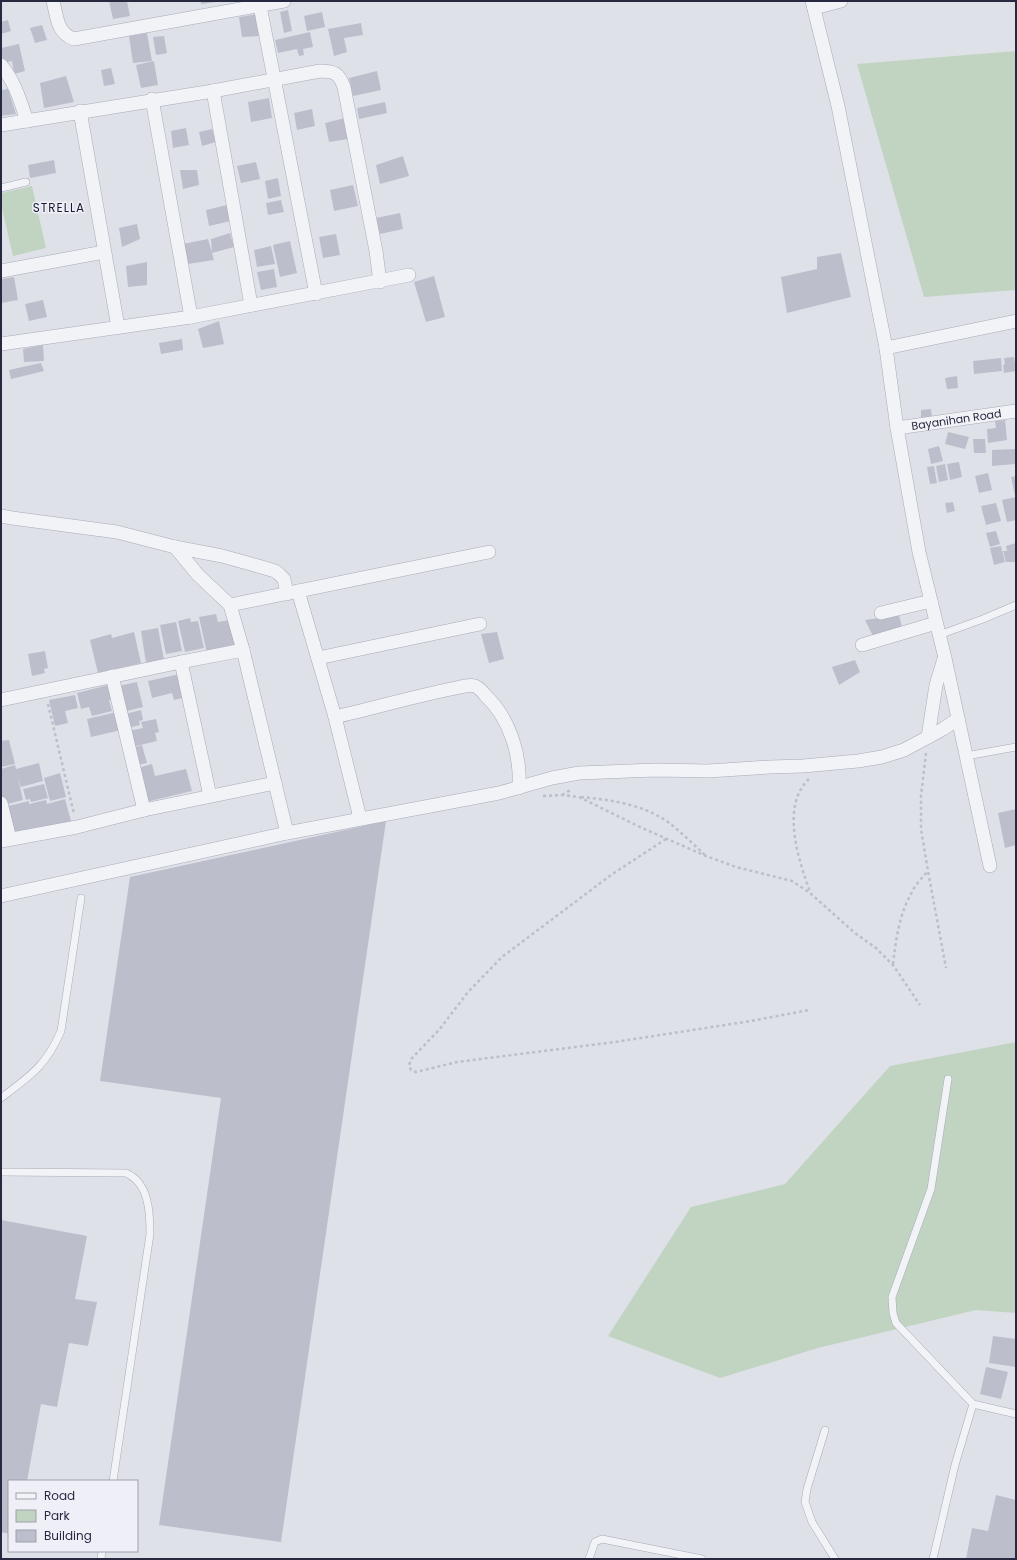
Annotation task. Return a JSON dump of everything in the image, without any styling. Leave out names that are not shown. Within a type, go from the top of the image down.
[{"type":"street","points":[[53,1],[59,26],[66,36],[74,40],[284,1]]},
{"type":"street","points":[[841,1],[813,4],[838,106],[886,348],[897,428],[919,552],[945,658],[990,866]]},
{"type":"street","points":[[260,6],[316,294]]},
{"type":"street","points":[[1,65],[10,76],[27,121]]},
{"type":"street","points":[[1,125],[152,99],[213,91],[320,71],[331,71],[340,77],[349,109],[376,252],[380,282]]},
{"type":"street","points":[[213,91],[251,305]]},
{"type":"street","points":[[152,99],[191,317]]},
{"type":"street","points":[[80,111],[118,327]]},
{"type":"street","points":[[1,271],[104,252]]},
{"type":"street","points":[[1,344],[191,317],[380,282],[409,275]]},
{"type":"street","points":[[886,348],[1016,321]]},
{"type":"street","name":"Bayanihan Road","points":[[897,428],[1016,410]]},
{"type":"street","points":[[1,516],[117,532],[175,547],[222,556],[275,571],[284,579],[292,593],[318,658],[335,717],[360,818]]},
{"type":"street","points":[[175,547],[198,575],[230,605],[243,650],[287,833]]},
{"type":"street","points":[[230,605],[489,552]]},
{"type":"street","points":[[881,613],[931,601]]},
{"type":"street","points":[[318,658],[480,624]]},
{"type":"street","points":[[862,645],[937,629]]},
{"type":"street","points":[[1,700],[243,650]]},
{"type":"street","points":[[928,737],[936,685],[945,658]]},
{"type":"street","points":[[181,662],[210,796]]},
{"type":"street","points":[[112,676],[144,810]]},
{"type":"street","points":[[335,717],[440,692],[474,686],[495,705],[509,730],[519,768],[519,788]]},
{"type":"street","points":[[1,896],[287,833],[492,794],[552,778],[579,773],[656,770],[708,771],[858,762],[882,757],[904,750],[943,729],[958,718]]},
{"type":"street","points":[[1,803],[6,840],[274,783]]},
{"type":"lane","points":[[1,188],[26,182]]},
{"type":"lane","points":[[937,629],[983,620],[1016,605]]},
{"type":"lane","points":[[966,756],[1016,748]]},
{"type":"lane","points":[[1,1098],[40,1066],[53,1049],[61,1031],[81,898]]},
{"type":"lane","points":[[948,1079],[931,1189],[892,1297],[893,1313],[896,1323],[973,1404],[1016,1414]]},
{"type":"lane","points":[[1,1172],[126,1174],[134,1177],[140,1183],[144,1192],[150,1220],[150,1234],[113,1480]]},
{"type":"lane","points":[[933,1559],[955,1465],[973,1404]]},
{"type":"lane","points":[[825,1430],[807,1488],[805,1502],[812,1522],[835,1559]]},
{"type":"lane","points":[[589,1559],[595,1542],[602,1539],[702,1559]]},
{"type":"path","points":[[45,692],[77,826]]},
{"type":"path","points":[[928,737],[921,796],[921,829],[946,968]]},
{"type":"path","points":[[810,893],[800,863],[794,834],[794,814],[797,798],[805,783],[825,765]]},
{"type":"path","points":[[519,788],[526,794],[537,796],[562,795],[609,800],[648,811],[668,823],[706,856]]},
{"type":"path","points":[[579,797],[666,839],[706,856],[736,867],[792,881],[810,893],[855,933],[876,948],[893,965],[920,1005]]},
{"type":"path","points":[[666,839],[611,875],[502,957],[468,992],[439,1030],[412,1058],[410,1065],[412,1070],[416,1072],[458,1062],[615,1042],[751,1021],[809,1010]]},
{"type":"path","points":[[893,965],[896,935],[904,908],[912,890],[928,871]]},
{"type":"green space","points":[[1016,51],[1016,290],[924,297],[857,64]]},
{"type":"green space","points":[[32,186],[46,248],[13,256],[1,204],[1,193]]},
{"type":"green space","points":[[1016,1042],[1016,1313],[976,1310],[818,1348],[720,1378],[608,1336],[691,1207],[785,1184],[890,1066]]},
{"type":"building","points":[[109,1],[127,1],[130,16],[113,19]]},
{"type":"building","points":[[201,1],[217,1],[217,2],[201,4]]},
{"type":"building","points":[[288,10],[292,31],[284,33],[280,12]]},
{"type":"building","points":[[322,12],[325,27],[307,31],[304,16]]},
{"type":"building","points":[[258,14],[259,36],[242,37],[239,17]]},
{"type":"building","points":[[8,20],[11,31],[1,34],[1,22]]},
{"type":"building","points":[[361,23],[363,35],[344,38],[347,52],[334,56],[328,29]]},
{"type":"building","points":[[42,25],[47,40],[35,43],[30,28]]},
{"type":"building","points":[[310,32],[313,47],[303,49],[304,55],[299,56],[297,49],[278,53],[275,40]]},
{"type":"building","points":[[147,33],[152,61],[133,63],[129,36]]},
{"type":"building","points":[[164,36],[167,53],[156,55],[153,37]]},
{"type":"building","points":[[19,44],[25,71],[14,74],[12,61],[3,63],[1,48]]},
{"type":"building","points":[[154,61],[158,85],[141,88],[136,65]]},
{"type":"building","points":[[111,68],[115,84],[104,86],[101,70]]},
{"type":"building","points":[[377,71],[381,90],[353,96],[349,78]]},
{"type":"building","points":[[66,76],[74,102],[44,108],[40,83]]},
{"type":"building","points":[[8,89],[16,114],[1,116],[1,90]]},
{"type":"building","points":[[269,98],[272,118],[251,122],[248,102]]},
{"type":"building","points":[[385,102],[387,113],[359,119],[357,108]]},
{"type":"building","points":[[312,109],[315,126],[297,130],[294,113]]},
{"type":"building","points":[[345,118],[349,139],[329,142],[325,123]]},
{"type":"building","points":[[186,128],[189,145],[173,148],[171,131]]},
{"type":"building","points":[[212,129],[216,142],[202,146],[199,132]]},
{"type":"building","points":[[403,156],[409,176],[380,184],[376,165]]},
{"type":"building","points":[[54,160],[56,173],[30,178],[28,165]]},
{"type":"building","points":[[256,162],[260,179],[241,183],[237,166]]},
{"type":"building","points":[[180,170],[197,170],[199,185],[183,189]]},
{"type":"building","points":[[278,178],[281,196],[268,199],[265,181]]},
{"type":"building","points":[[353,185],[358,206],[334,211],[330,190]]},
{"type":"building","points":[[281,200],[284,212],[268,215],[266,203]]},
{"type":"building","points":[[227,205],[231,221],[209,226],[206,210]]},
{"type":"building","points":[[400,213],[403,229],[380,234],[376,218]]},
{"type":"building","points":[[137,224],[140,239],[122,247],[119,228]]},
{"type":"building","points":[[230,233],[234,247],[212,253],[211,239]]},
{"type":"building","points":[[336,234],[340,255],[323,258],[319,237]]},
{"type":"building","points":[[208,239],[214,260],[188,264],[183,244]]},
{"type":"building","points":[[290,241],[297,273],[280,277],[273,245]]},
{"type":"building","points":[[271,246],[275,264],[257,267],[254,250]]},
{"type":"building","points":[[841,253],[851,297],[787,313],[781,277],[817,269],[817,257]]},
{"type":"building","points":[[147,262],[147,285],[128,287],[126,266]]},
{"type":"building","points":[[274,269],[277,287],[261,290],[257,272]]},
{"type":"building","points":[[434,276],[445,317],[426,322],[414,282]]},
{"type":"building","points":[[14,277],[18,300],[1,303],[1,279]]},
{"type":"building","points":[[43,300],[47,317],[29,321],[25,304]]},
{"type":"building","points":[[219,321],[224,344],[203,348],[198,329]]},
{"type":"building","points":[[182,339],[183,350],[161,354],[159,343]]},
{"type":"building","points":[[43,345],[44,361],[24,362],[23,349]]},
{"type":"building","points":[[1014,357],[1016,371],[1004,373],[1004,358]]},
{"type":"building","points":[[1001,358],[1002,371],[974,374],[973,361]]},
{"type":"building","points":[[41,363],[44,371],[11,379],[9,370]]},
{"type":"building","points":[[957,376],[958,388],[947,389],[945,378]]},
{"type":"building","points":[[931,409],[932,417],[921,419],[921,410]]},
{"type":"building","points":[[1005,420],[1007,440],[988,443],[987,429],[996,428],[995,421]]},
{"type":"building","points":[[948,432],[969,437],[965,449],[945,444]]},
{"type":"building","points":[[973,439],[985,439],[986,453],[974,453]]},
{"type":"building","points":[[939,446],[943,461],[931,464],[928,449]]},
{"type":"building","points":[[1016,449],[1015,464],[992,466],[992,450]]},
{"type":"building","points":[[959,462],[962,477],[950,480],[947,464]]},
{"type":"building","points":[[945,464],[948,480],[939,482],[936,466]]},
{"type":"building","points":[[934,466],[937,483],[930,484],[927,467]]},
{"type":"building","points":[[988,473],[992,490],[979,493],[975,476]]},
{"type":"building","points":[[1016,476],[1016,496],[1015,496],[1011,477]]},
{"type":"building","points":[[1016,497],[1016,520],[1007,522],[1002,500]]},
{"type":"building","points":[[953,502],[955,511],[947,513],[945,503]]},
{"type":"building","points":[[996,503],[1001,521],[986,525],[981,506]]},
{"type":"building","points":[[996,531],[1000,544],[990,547],[986,533]]},
{"type":"building","points":[[1016,543],[1016,562],[1006,562],[1003,551],[1007,551],[1006,546]]},
{"type":"building","points":[[1001,546],[1005,562],[994,565],[990,548]]},
{"type":"building","points":[[216,614],[218,622],[229,620],[235,647],[207,653],[199,617]]},
{"type":"building","points":[[899,615],[903,631],[873,636],[865,620]]},
{"type":"building","points":[[190,618],[191,622],[198,621],[204,648],[185,652],[178,621]]},
{"type":"building","points":[[176,622],[182,651],[166,654],[160,625]]},
{"type":"building","points":[[158,628],[164,660],[146,663],[141,631]]},
{"type":"building","points":[[134,632],[141,663],[98,673],[90,640],[111,634],[112,638]]},
{"type":"building","points":[[497,632],[504,659],[489,663],[481,634]]},
{"type":"building","points":[[45,651],[48,668],[44,669],[45,673],[32,676],[28,654]]},
{"type":"building","points":[[855,660],[860,672],[839,685],[832,667]]},
{"type":"building","points":[[180,674],[183,698],[174,700],[172,693],[152,698],[148,681]]},
{"type":"building","points":[[137,682],[143,707],[123,712],[118,686]]},
{"type":"building","points":[[108,685],[112,699],[109,700],[112,711],[92,716],[89,707],[81,709],[77,693]]},
{"type":"building","points":[[75,695],[78,708],[65,711],[68,723],[55,726],[49,700]]},
{"type":"building","points":[[141,710],[143,720],[139,721],[140,725],[128,728],[125,714]]},
{"type":"building","points":[[117,712],[121,730],[91,737],[87,719]]},
{"type":"building","points":[[156,719],[159,732],[155,733],[157,741],[132,747],[128,731],[143,728],[141,722]]},
{"type":"building","points":[[9,740],[15,764],[1,767],[1,741]]},
{"type":"building","points":[[142,745],[147,763],[137,765],[132,748]]},
{"type":"building","points":[[39,763],[43,781],[21,787],[18,778],[23,800],[4,805],[1,793],[1,769],[15,765],[16,769]]},
{"type":"building","points":[[152,764],[155,776],[186,769],[192,791],[146,802],[138,768]]},
{"type":"building","points":[[60,773],[66,797],[50,801],[44,778]]},
{"type":"building","points":[[44,784],[48,798],[31,802],[30,799],[26,800],[23,789]]},
{"type":"building","points":[[65,799],[71,821],[11,836],[4,807],[29,801],[29,804],[46,800],[47,804]]},
{"type":"building","points":[[1016,809],[1016,845],[1005,848],[998,813]]},
{"type":"building","points":[[386,821],[281,1542],[159,1525],[221,1098],[100,1081],[130,877]]},
{"type":"building","points":[[1,1220],[87,1236],[75,1299],[97,1302],[88,1346],[69,1343],[57,1407],[41,1404],[27,1480],[8,1480],[8,1534],[1,1532]]},
{"type":"building","points":[[993,1336],[1016,1339],[1016,1367],[989,1363]]},
{"type":"building","points":[[986,1367],[1008,1372],[1001,1399],[980,1394]]},
{"type":"building","points":[[996,1495],[1016,1500],[1016,1559],[966,1559],[972,1528],[988,1531]]},
{"type":"district","name":"STRELLA","points":[[59,208]]}]
